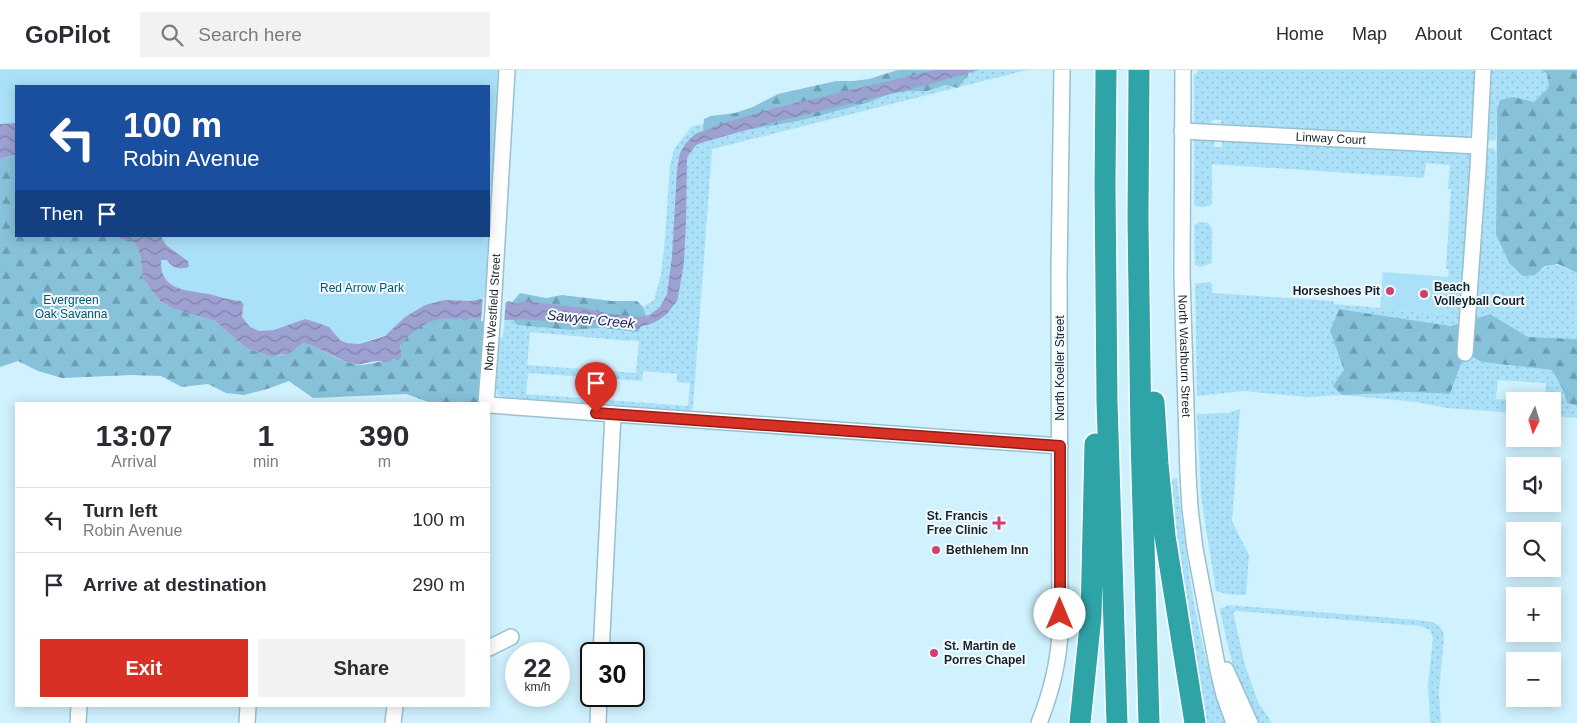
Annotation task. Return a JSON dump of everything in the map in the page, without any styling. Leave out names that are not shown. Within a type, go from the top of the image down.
[{"type":"highway","points":[[1106,70],[1107,400],[1117,723]]},
{"type":"highway","points":[[1139,70],[1138,221],[1141,437],[1149,723]]},
{"type":"highway","points":[[1138,221],[1150,242],[1153,393],[1158,464],[1165,536],[1195,723]]},
{"type":"highway","points":[[1080,723],[1092,616],[1096,428],[1107,400]]},
{"type":"street","name":"North Westfield Street","points":[[487,402],[507,70]]},
{"type":"street","name":"North Koeller Street","points":[[1039,723],[1052,684],[1060,646],[1062,70]]},
{"type":"street","name":"North Washburn Street","points":[[1183,70],[1182,276],[1188,474],[1195,549],[1224,695],[1234,723]]},
{"type":"street","points":[[1465,352],[1483,70]]},
{"type":"street","name":"Linway Court","points":[[1182,131],[1479,146]]},
{"type":"street","points":[[490,405],[1060,446]]},
{"type":"street","points":[[602,642],[614,414]]},
{"type":"street","points":[[490,648],[511,638]]},
{"type":"street","name":"North Washburn Street","points":[[1214,641],[1250,723]]},
{"type":"street","points":[[78,723],[79,707]]},
{"type":"street","points":[[247,723],[248,707]]},
{"type":"street","points":[[393,723],[395,707]]},
{"type":"street","points":[[598,723],[599,707]]},
{"type":"green space","name":"Red Arrow Park","points":[[0,70],[507,70],[493,310],[465,309],[358,344],[340,340],[332,332],[305,319],[274,331],[259,331],[250,327],[242,317],[241,301],[186,291],[171,285],[165,279],[161,260],[188,261],[166,245],[162,237],[490,237],[490,85],[15,85],[15,123],[0,124]]},
{"type":"green space","points":[[898,70],[968,70],[968,75],[958,88],[946,85],[927,91],[890,94],[867,103],[803,120],[715,136],[703,130],[704,119],[711,116],[735,113],[753,107],[778,94],[836,81],[869,79]]},
{"type":"green space","points":[[968,70],[1027,70],[958,87]]},
{"type":"green space","points":[[1198,70],[1479,70],[1473,128],[1469,136],[1461,140],[1220,131],[1221,120],[1213,120],[1210,124],[1194,123],[1194,75]]},
{"type":"green space","points":[[1487,70],[1540,70],[1547,73],[1549,87],[1534,102],[1514,97],[1497,109],[1496,140],[1485,141]]},
{"type":"green space","points":[[1540,70],[1577,70],[1577,273],[1558,264],[1545,266],[1535,275],[1523,276],[1509,263],[1496,235],[1497,109],[1500,100],[1514,97],[1534,102],[1549,87],[1547,73]]},
{"type":"green space","points":[[946,85],[957,88],[712,149],[693,407],[691,412],[502,397],[497,394],[499,338],[503,337],[505,311],[517,325],[571,330],[601,328],[613,330],[646,315],[643,307],[654,300],[661,275],[670,165],[674,149],[691,127],[704,124],[703,130],[734,132],[803,120],[867,103],[890,94],[927,91]],"holes":[[[530,332],[639,341],[636,373],[527,365]],[[643,371],[677,374],[677,382],[690,383],[688,406],[526,394],[528,373],[642,381]]]},
{"type":"green space","points":[[1214,138],[1214,147],[1222,147],[1222,138],[1466,151],[1474,159],[1486,149],[1494,148],[1496,153],[1496,235],[1509,263],[1535,275],[1552,265],[1577,273],[1577,339],[1528,337],[1490,314],[1451,326],[1339,309],[1330,331],[1344,370],[1406,392],[1450,394],[1465,353],[1482,362],[1552,370],[1564,392],[1567,402],[1577,406],[1577,418],[1561,417],[1561,392],[1546,392],[1546,383],[1498,380],[1496,399],[1506,400],[1506,412],[1447,408],[1416,402],[1342,395],[1308,397],[1244,391],[1197,396],[1195,284],[1210,282],[1212,284],[1212,293],[1333,301],[1334,304],[1380,308],[1380,310],[1446,314],[1449,269],[1446,269],[1451,189],[1448,189],[1450,165],[1426,163],[1424,178],[1212,164],[1212,204],[1198,207],[1194,205],[1194,139]]},
{"type":"green space","name":"Evergreen Oak Savanna","points":[[15,155],[15,237],[119,237],[123,240],[131,240],[136,243],[140,255],[143,279],[161,302],[174,309],[215,321],[246,348],[269,356],[283,355],[304,343],[341,360],[359,365],[397,359],[402,356],[400,345],[393,341],[414,317],[493,310],[486,402],[428,402],[406,394],[313,398],[289,381],[244,395],[226,393],[208,384],[182,387],[161,376],[131,375],[62,378],[38,371],[18,361],[0,367],[0,159]]},
{"type":"green space","points":[[1199,222],[1208,223],[1212,228],[1212,263],[1200,267],[1195,265],[1194,225]]},
{"type":"green space","name":"Beach Volleyball Court","points":[[1383,272],[1449,277],[1446,314],[1380,310]]},
{"type":"green space","points":[[520,293],[546,298],[562,295],[612,301],[637,301],[643,307],[646,315],[638,332],[601,328],[571,330],[517,325],[512,319],[509,306]]},
{"type":"green space","points":[[1339,309],[1451,326],[1490,314],[1528,337],[1577,339],[1577,406],[1567,403],[1564,392],[1552,370],[1482,362],[1465,353],[1450,394],[1406,392],[1342,395],[1333,386],[1344,370],[1330,331]]},
{"type":"green space","points":[[1240,409],[1232,521],[1249,555],[1246,595],[1227,594],[1216,591],[1201,496],[1197,414],[1229,413]]},
{"type":"green space","points":[[1177,478],[1189,572],[1200,634],[1216,694],[1227,723],[1206,723],[1186,611],[1167,479]]},
{"type":"green space","points":[[1228,605],[1418,620],[1435,623],[1443,631],[1444,636],[1439,692],[1441,723],[1430,723],[1428,684],[1433,638],[1430,630],[1420,626],[1233,612],[1245,665],[1258,702],[1272,723],[1258,723],[1238,682],[1230,653],[1220,609]]},
{"type":"water","name":"Sawyer Creek","points":[[935,70],[979,70],[919,87],[775,122],[696,145],[687,157],[684,263],[677,301],[667,314],[659,320],[638,327],[618,326],[599,322],[585,324],[522,319],[471,318],[464,321],[461,318],[444,319],[429,322],[409,336],[400,345],[402,356],[399,360],[393,359],[355,364],[304,343],[289,354],[269,356],[246,348],[215,321],[174,309],[161,302],[143,279],[140,255],[136,244],[131,240],[123,240],[119,237],[162,237],[166,245],[188,261],[189,267],[174,267],[167,260],[161,260],[165,279],[178,288],[241,301],[244,305],[242,317],[250,327],[259,331],[274,330],[305,319],[329,327],[340,340],[359,344],[385,336],[405,317],[425,305],[445,300],[472,301],[480,299],[505,303],[508,301],[517,304],[524,301],[584,308],[610,314],[639,317],[650,315],[660,307],[667,294],[672,256],[677,170],[680,153],[686,143],[695,134],[730,121],[775,108]]},
{"type":"water","points":[[15,123],[15,155],[0,159],[0,124]]},
{"type":"pier","points":[[483,297],[506,299],[504,323],[481,321]]},
{"type":"place","name":"Horseshoes Pit","points":[[1390,291]]},
{"type":"place","name":"Beach Volleyball Court","points":[[1424,294]]},
{"type":"place","name":"St. Francis Free Clinic","points":[[999,523]]},
{"type":"place","name":"Bethlehem Inn","points":[[936,550]]},
{"type":"place","name":"St. Martin de Porres Chapel","points":[[934,653]]},
{"type":"route","points":[[596,413],[1060,446],[1060,614]]}]
